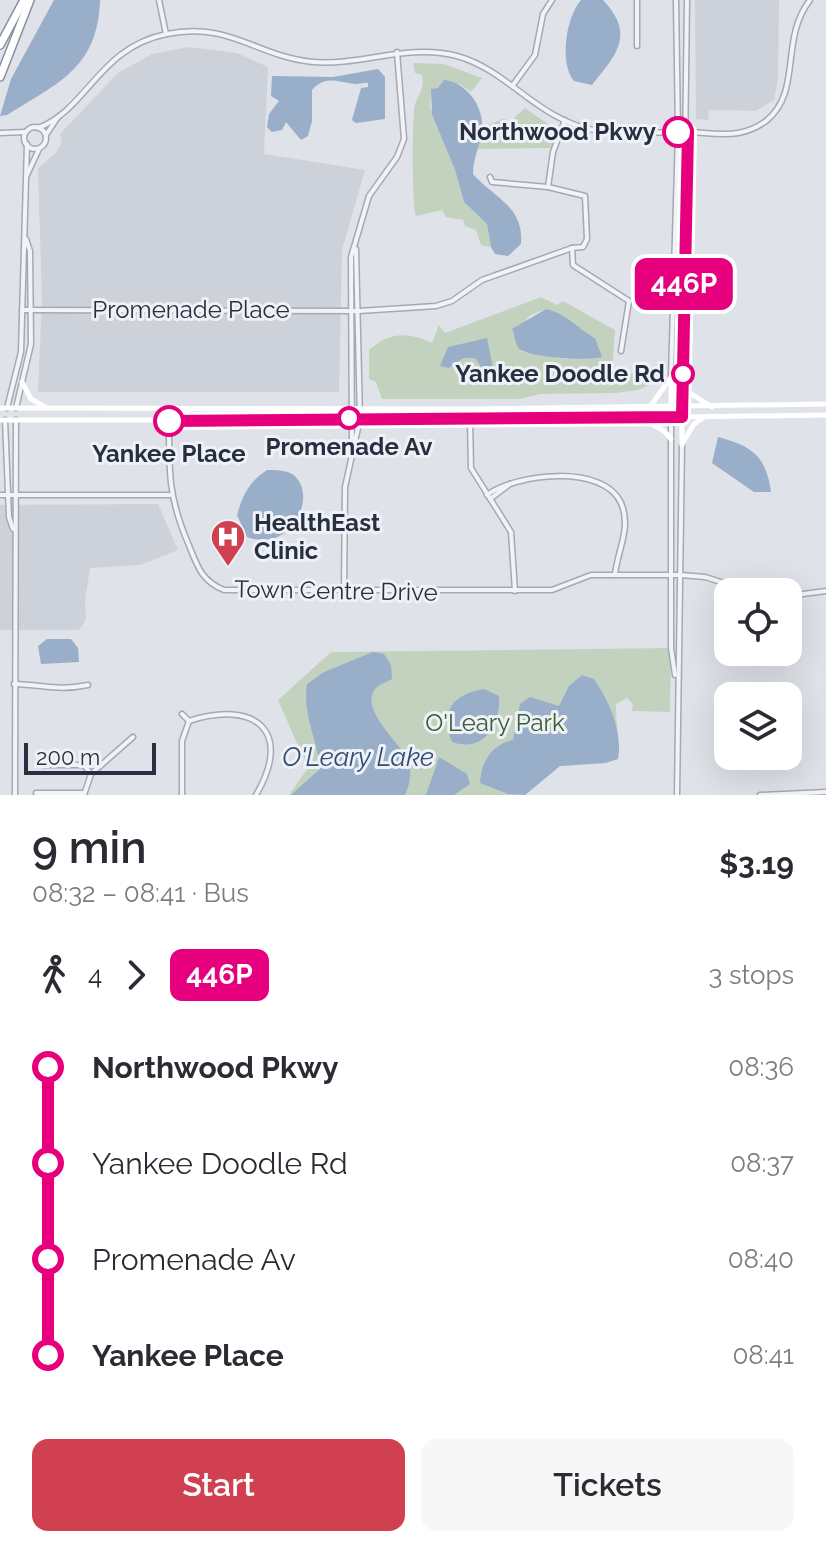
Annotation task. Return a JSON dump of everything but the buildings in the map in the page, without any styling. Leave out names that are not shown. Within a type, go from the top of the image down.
[{"type":"highway","points":[[0,45],[27,0]]},
{"type":"highway","points":[[0,77],[27,0]]},
{"type":"main road","points":[[671,377],[671,418]]},
{"type":"main road","points":[[649,408],[671,377]]},
{"type":"main road","points":[[22,382],[31,399],[46,408]]},
{"type":"main road","points":[[682,383],[688,392],[713,407]]},
{"type":"main road","points":[[682,383],[682,445]]},
{"type":"main road","points":[[826,404],[671,408],[3,408],[3,420],[470,420],[826,415]]},
{"type":"main road","points":[[16,408],[16,420]]},
{"type":"main road","points":[[169,421],[172,413],[223,408]]},
{"type":"main road","points":[[682,445],[694,424],[704,417]]},
{"type":"main road","points":[[640,418],[664,431],[671,439]]},
{"type":"street","points":[[159,0],[166,34]]},
{"type":"street","points":[[637,0],[637,46]]},
{"type":"street","points":[[671,377],[678,132],[676,0]]},
{"type":"street","points":[[682,383],[688,132],[687,0]]},
{"type":"street","points":[[27,175],[35,151],[40,148],[58,116],[121,53],[166,34],[199,31],[228,34],[311,62],[341,61],[397,52],[424,51],[457,56],[488,68],[565,120],[601,131],[740,133],[761,124],[775,112],[788,86],[792,34],[810,0]]},
{"type":"street","points":[[513,85],[535,55],[543,14],[550,3]]},
{"type":"street","points":[[344,592],[345,487],[352,453],[351,257],[369,196],[393,163],[404,139],[397,52]]},
{"type":"street","points":[[0,133],[26,132],[58,116]]},
{"type":"street","points":[[548,187],[553,152],[565,120]]},
{"type":"street","points":[[38,128],[46,135]]},
{"type":"street","points":[[3,408],[21,352],[26,132]]},
{"type":"street","points":[[7,134],[40,148]]},
{"type":"street","points":[[490,177],[492,182],[503,185],[548,187],[585,196],[587,239],[583,247],[572,248],[573,265],[629,301],[621,351]]},
{"type":"street","points":[[16,408],[30,350],[30,251],[25,237]]},
{"type":"street","points":[[352,453],[358,442],[360,419],[355,247]]},
{"type":"street","name":"Promenade Place","points":[[22,310],[359,311],[436,306],[452,301],[482,280],[572,248]]},
{"type":"street","points":[[671,418],[671,648],[677,685]]},
{"type":"street","points":[[3,420],[13,529],[15,795]]},
{"type":"street","points":[[13,529],[17,495],[16,420]]},
{"type":"street","points":[[470,420],[471,468],[511,532],[515,591]]},
{"type":"street","points":[[0,495],[170,495],[169,421]]},
{"type":"street","points":[[677,795],[682,445]]},
{"type":"street","points":[[489,497],[510,484],[544,477],[589,480],[613,491],[621,504],[625,531],[616,558],[615,575]]},
{"type":"street","name":"Town Centre Drive","points":[[170,495],[199,571],[210,584],[235,592],[552,590],[591,575],[681,575],[714,580]]},
{"type":"street","points":[[802,594],[826,591]]},
{"type":"street","points":[[14,684],[45,685],[56,691],[88,685]]},
{"type":"street","points":[[189,721],[232,712],[245,714],[262,728],[271,765],[256,795]]},
{"type":"street","points":[[182,714],[189,721]]},
{"type":"street","points":[[182,795],[182,741],[189,721]]},
{"type":"street","points":[[36,793],[84,794],[91,774],[133,737]]},
{"type":"street","points":[[44,765],[84,765],[91,774]]},
{"type":"street","points":[[760,795],[826,792]]},
{"type":"shaded area","points":[[695,0],[779,0],[778,78],[774,100],[756,111],[709,110],[708,120],[696,119]]},
{"type":"shaded area","points":[[189,47],[237,53],[268,67],[264,154],[365,170],[342,250],[339,392],[38,392],[42,301],[38,168],[55,154],[62,142],[60,134],[118,73],[152,54]]},
{"type":"shaded area","points":[[158,504],[178,550],[140,565],[90,568],[85,600],[86,619],[79,630],[0,630],[0,505]]},
{"type":"green space","points":[[413,63],[444,64],[482,78],[471,92],[460,84],[438,88],[431,96],[430,107],[464,202],[487,224],[491,247],[481,245],[476,230],[465,226],[463,220],[446,217],[442,210],[416,216],[413,124],[415,104],[423,80],[422,75],[415,73]]},
{"type":"green space","points":[[525,108],[558,131],[551,148],[476,149],[483,127],[503,119],[511,121]]},
{"type":"green space","points":[[541,297],[557,305],[563,301],[615,330],[612,374],[640,373],[651,368],[658,370],[658,381],[638,390],[615,393],[540,394],[520,399],[382,399],[376,382],[369,379],[369,350],[384,339],[400,335],[432,343],[439,325],[445,333]],"holes":[[[546,309],[595,338],[567,359],[523,352],[513,333],[531,315]]]},
{"type":"green space","name":"O'Leary Park","points":[[671,648],[670,712],[632,711],[633,704],[627,698],[616,704],[618,759],[605,763],[560,766],[525,795],[289,795],[308,768],[278,700],[331,652]]},
{"type":"water","points":[[54,0],[100,0],[92,42],[72,71],[43,93],[7,115],[0,116],[11,79]]},
{"type":"water","points":[[581,0],[603,0],[619,24],[619,44],[615,54],[592,85],[574,81],[567,63],[568,28]]},
{"type":"water","points":[[378,69],[385,77],[385,119],[356,123],[352,120],[361,88],[368,87],[368,83],[328,81],[312,90],[312,121],[308,136],[301,140],[286,122],[282,130],[272,132],[267,127],[269,114],[279,101],[271,96],[272,76],[333,77]]},
{"type":"water","points":[[444,80],[467,91],[481,114],[482,131],[473,174],[513,211],[518,220],[521,244],[508,256],[495,254],[487,224],[464,202],[455,170],[432,114],[431,89],[438,88]]},
{"type":"water","points":[[546,309],[566,318],[595,338],[602,357],[544,356],[518,347],[512,329]]},
{"type":"water","points":[[487,338],[493,369],[482,369],[476,359],[468,358],[449,368],[440,366],[448,347]]},
{"type":"water","points":[[718,437],[740,444],[755,454],[765,469],[771,492],[754,492],[712,463]]},
{"type":"water","points":[[267,470],[292,474],[300,483],[303,494],[297,519],[289,529],[278,537],[264,540],[247,537],[237,515],[248,489]]},
{"type":"water","points":[[47,639],[71,639],[78,648],[79,662],[41,664],[38,646]]},
{"type":"water","name":"O'Leary Lake","points":[[373,652],[384,654],[391,665],[392,679],[373,692],[371,701],[380,722],[409,764],[410,777],[405,795],[291,795],[320,769],[308,717],[307,684],[324,672]]},
{"type":"water","points":[[582,675],[594,679],[610,707],[617,727],[618,759],[605,763],[560,766],[525,795],[508,794],[480,783],[489,755],[499,745],[513,740],[520,704],[530,697],[559,706],[569,686]]},
{"type":"water","points":[[484,689],[499,696],[493,727],[473,744],[452,742],[447,721],[452,706],[464,695]]},
{"type":"water","points":[[439,757],[467,774],[470,784],[454,795],[426,795]]},
{"type":"bus line","name":"446P","points":[[169,421],[682,417],[688,132],[678,132]]},
{"type":"place","name":"Northwood Pkwy","points":[[678,132]]},
{"type":"place","name":"Yankee Doodle Rd","points":[[683,374]]},
{"type":"place","name":"Promenade Av","points":[[349,418]]},
{"type":"place","name":"Yankee Place","points":[[169,421]]},
{"type":"place","name":"HealthEast Clinic","points":[[228,568]]}]
